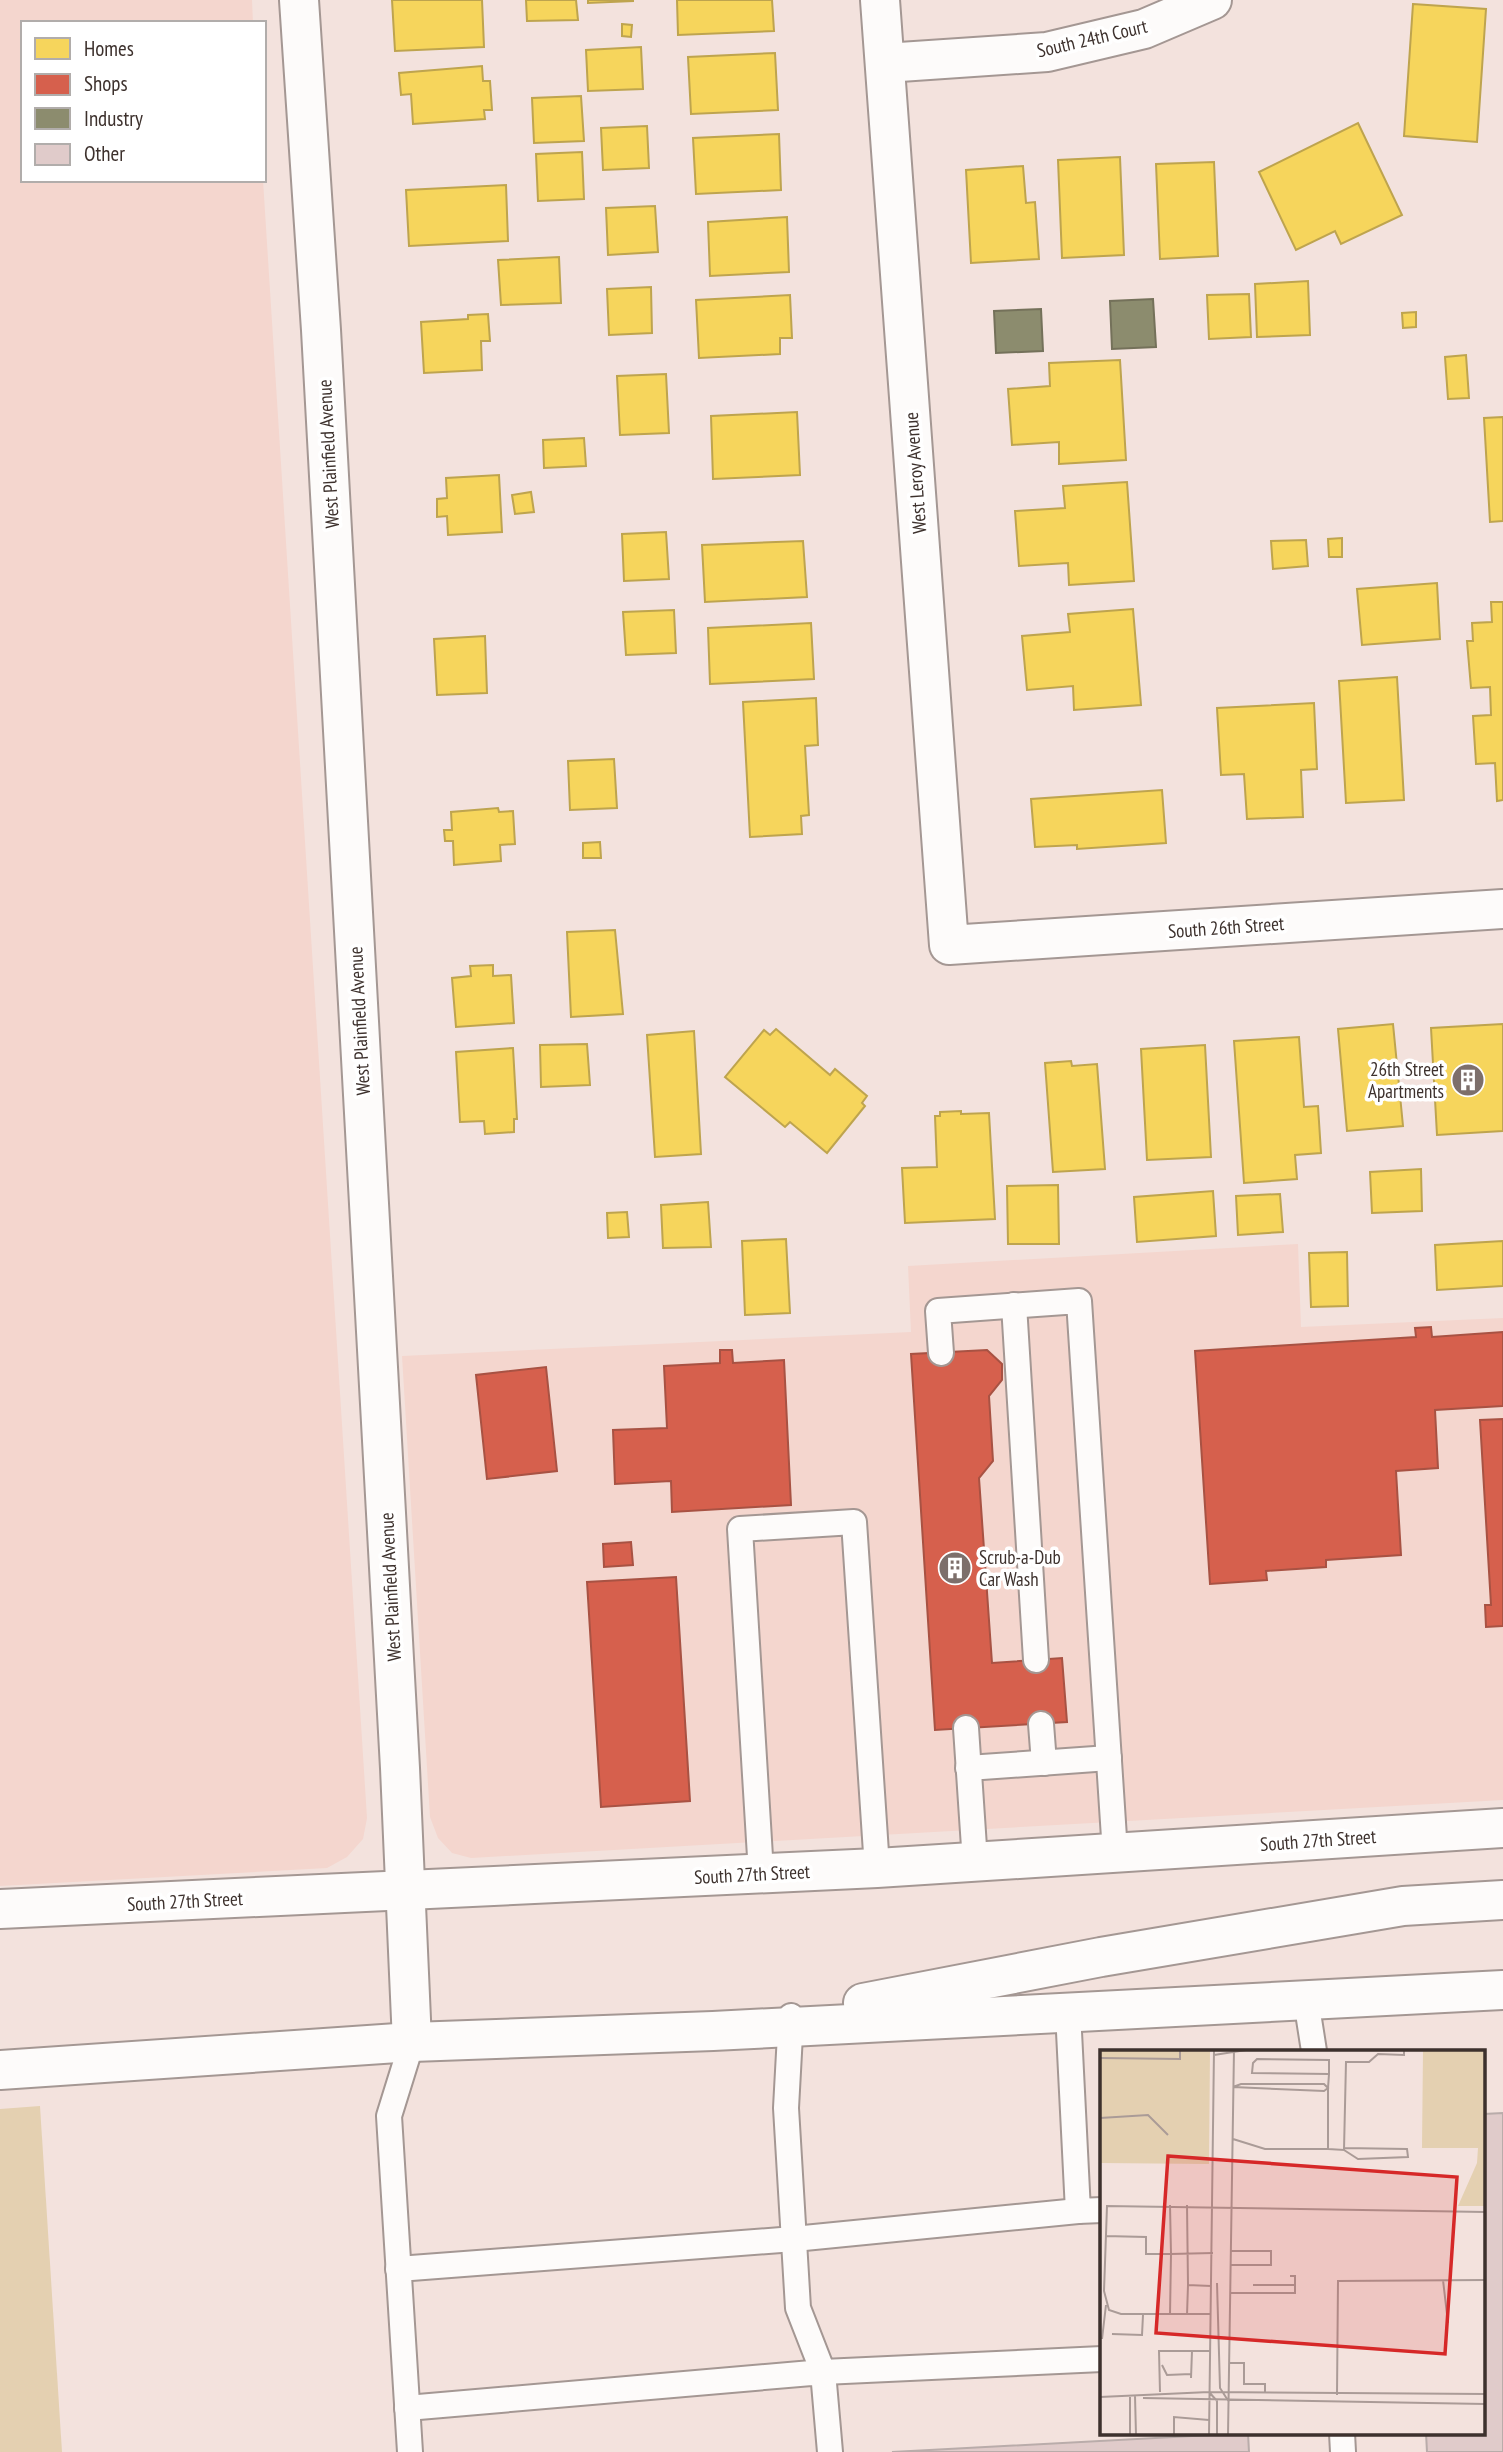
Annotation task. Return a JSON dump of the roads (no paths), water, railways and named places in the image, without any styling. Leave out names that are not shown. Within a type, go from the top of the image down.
[{"type":"street","name":"West Plainfield Avenue","points":[[299,0],[322,344],[412,2042]]},
{"type":"street","name":"West Leroy Avenue","points":[[880,0],[949,945]]},
{"type":"street","name":"South 24th Court","points":[[885,63],[1047,52],[1144,29],[1212,0]]},
{"type":"street","name":"South 26th Street","points":[[949,945],[1503,909]]},
{"type":"street","name":"South 27th Street","points":[[0,1909],[877,1868],[1503,1828]]},
{"type":"street","points":[[0,2070],[412,2042],[713,2031],[792,2021],[1101,1957],[1403,1906],[1503,1899]]},
{"type":"street","points":[[792,2021],[1068,2012],[1503,1990]]},
{"type":"lane","points":[[941,1353],[938,1311],[1079,1301],[1115,1853]]},
{"type":"lane","points":[[1014,1305],[1036,1660]]},
{"type":"lane","points":[[761,1873],[740,1529],[854,1522],[877,1868]]},
{"type":"lane","points":[[1041,1724],[1044,1763]]},
{"type":"lane","points":[[966,1728],[975,1862]]},
{"type":"lane","points":[[968,1768],[1108,1758]]},
{"type":"lane","points":[[1306,2000],[1314,2050]]},
{"type":"lane","points":[[398,2269],[794,2239],[1090,2210],[1068,2012]]},
{"type":"lane","points":[[792,2021],[786,2108],[798,2308],[823,2372],[830,2452]]},
{"type":"lane","points":[[410,2452],[389,2116],[412,2042]]},
{"type":"lane","points":[[407,2408],[823,2372],[1100,2359]]},
{"type":"lane","points":[[1342,2434],[1343,2452]]},
{"type":"place","name":"26th Street Apartments","points":[[1468,1080]]},
{"type":"place","name":"Scrub-a-Dub Car Wash","points":[[955,1568]]}]
